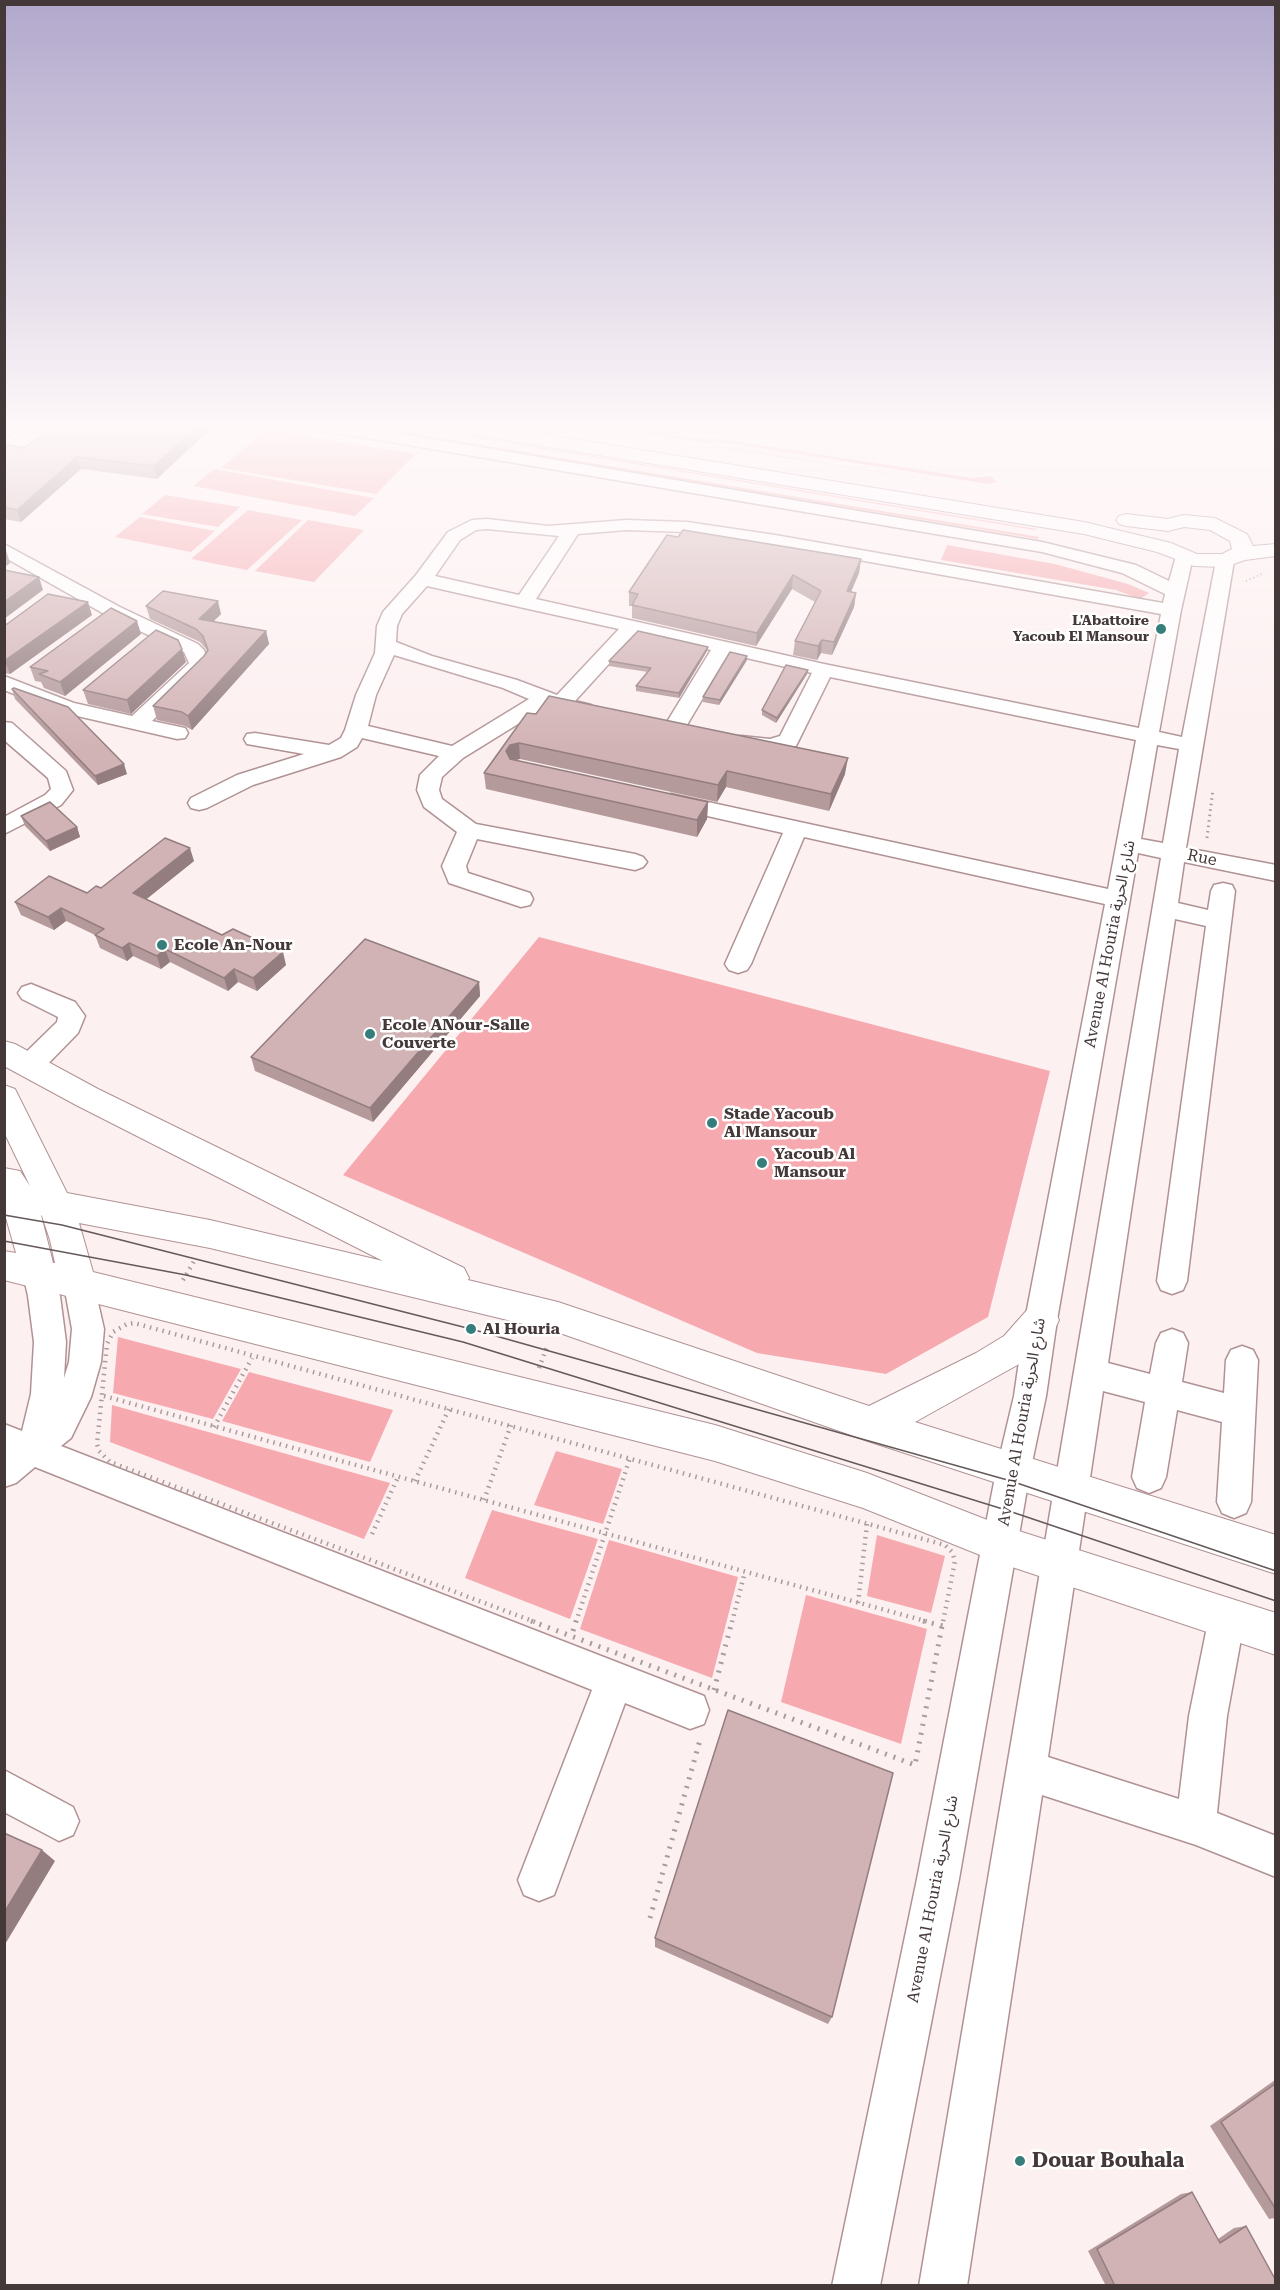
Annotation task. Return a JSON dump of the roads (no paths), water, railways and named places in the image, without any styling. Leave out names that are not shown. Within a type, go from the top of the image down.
[{"type":"main road","points":[[1107,535],[1205,561],[1275,550]]},
{"type":"main road","points":[[1159,535],[1174,552]]},
{"type":"main road","points":[[1233,557],[1243,543],[1236,535]]},
{"type":"main road","points":[[17,1059],[87,1097],[501,1303]]},
{"type":"main road","points":[[4,1097],[55,1204],[79,1284]]},
{"type":"main road","points":[[8,1188],[55,1204],[210,1234],[558,1317],[868,1424],[1275,1555]]},
{"type":"main road","points":[[8,1188],[25,1218],[38,1274]]},
{"type":"main road","points":[[4,1265],[79,1284],[519,1411],[736,1449],[867,1491],[1000,1544],[1275,1634]]},
{"type":"main road","points":[[868,1424],[882,1420],[990,1364],[1017,1347],[1041,1320]]},
{"type":"street","points":[[199,803],[245,780],[333,752],[349,742],[356,730],[366,695],[383,661],[387,626],[393,612],[423,579],[456,535]]},
{"type":"street","points":[[524,602],[568,535]]},
{"type":"street","points":[[740,535],[1174,601]]},
{"type":"street","points":[[969,535],[1064,551],[1138,572],[1174,601]]},
{"type":"street","points":[[4,549],[113,611],[191,648],[197,654],[199,664],[137,723]]},
{"type":"street","name":"Avenue Al Houria شارع الحرية","points":[[856,2286],[938,1879],[1013,1472],[1030,1396],[1041,1320],[1174,601],[1174,552]]},
{"type":"street","points":[[944,2286],[1191,745],[1233,557]]},
{"type":"street","points":[[4,575],[23,561]]},
{"type":"street","points":[[423,579],[824,670],[1191,745]]},
{"type":"street","points":[[49,598],[67,584]]},
{"type":"street","points":[[95,625],[113,611]]},
{"type":"street","points":[[632,627],[553,701],[455,753],[431,775],[428,790],[432,802],[469,830],[635,862]]},
{"type":"street","points":[[140,648],[158,633]]},
{"type":"street","points":[[385,645],[425,660],[510,684],[553,701],[605,714]]},
{"type":"street","points":[[673,730],[724,646]]},
{"type":"street","points":[[717,738],[770,745],[788,741],[824,670]]},
{"type":"street","points":[[8,684],[31,672]]},
{"type":"street","points":[[8,684],[67,708],[177,733]]},
{"type":"street","points":[[67,708],[85,693]]},
{"type":"street","points":[[650,724],[695,734]]},
{"type":"street","points":[[4,728],[58,776],[62,790],[53,800],[4,827]]},
{"type":"street","points":[[356,730],[455,753]]},
{"type":"street","points":[[255,739],[333,752]]},
{"type":"street","points":[[646,796],[1118,899]]},
{"type":"street","points":[[738,964],[796,829]]},
{"type":"street","points":[[469,830],[454,866],[457,878],[521,899]]},
{"type":"street","name":"Rue","points":[[1129,844],[1275,873]]},
{"type":"street","points":[[1172,1281],[1217,920],[1223,891]]},
{"type":"street","points":[[1166,909],[1217,920]]},
{"type":"street","points":[[17,1059],[69,1026],[72,1016],[66,1009],[31,993]]},
{"type":"street","points":[[4,1472],[47,1394],[50,1342],[44,1296],[38,1274]]},
{"type":"street","points":[[19,1444],[59,1427],[67,1414],[81,1379],[87,1346],[87,1314],[79,1284]]},
{"type":"street","points":[[1149,1477],[1172,1343]]},
{"type":"street","points":[[1233,1502],[1242,1360]]},
{"type":"street","points":[[1090,1373],[1239,1412]]},
{"type":"street","points":[[19,1444],[615,1679],[704,1708]]},
{"type":"street","points":[[1196,1825],[1208,1716],[1227,1617]]},
{"type":"street","points":[[539,1880],[615,1679]]},
{"type":"street","points":[[1027,1770],[1196,1825],[1275,1857]]},
{"type":"street","points":[[4,1790],[59,1821]]},
{"type":"tram line","points":[[4,1215],[62,1225],[471,1329],[1011,1481],[1276,1571]]},
{"type":"tram line","points":[[4,1241],[186,1275],[463,1342],[1006,1510],[1276,1601]]},
{"type":"place","name":"L'Abattoire Yacoub El Mansour","points":[[1161,629]]},
{"type":"place","name":"Ecole An-Nour","points":[[162,945]]},
{"type":"place","name":"Ecole ANour-Salle Couverte","points":[[370,1034]]},
{"type":"place","name":"Stade Yacoub Al Mansour","points":[[712,1123]]},
{"type":"place","name":"Yacoub Al Mansour","points":[[762,1163]]},
{"type":"place","name":"Al Houria","points":[[471,1329]]},
{"type":"place","name":"Douar Bouhala","points":[[1020,2161]]}]
